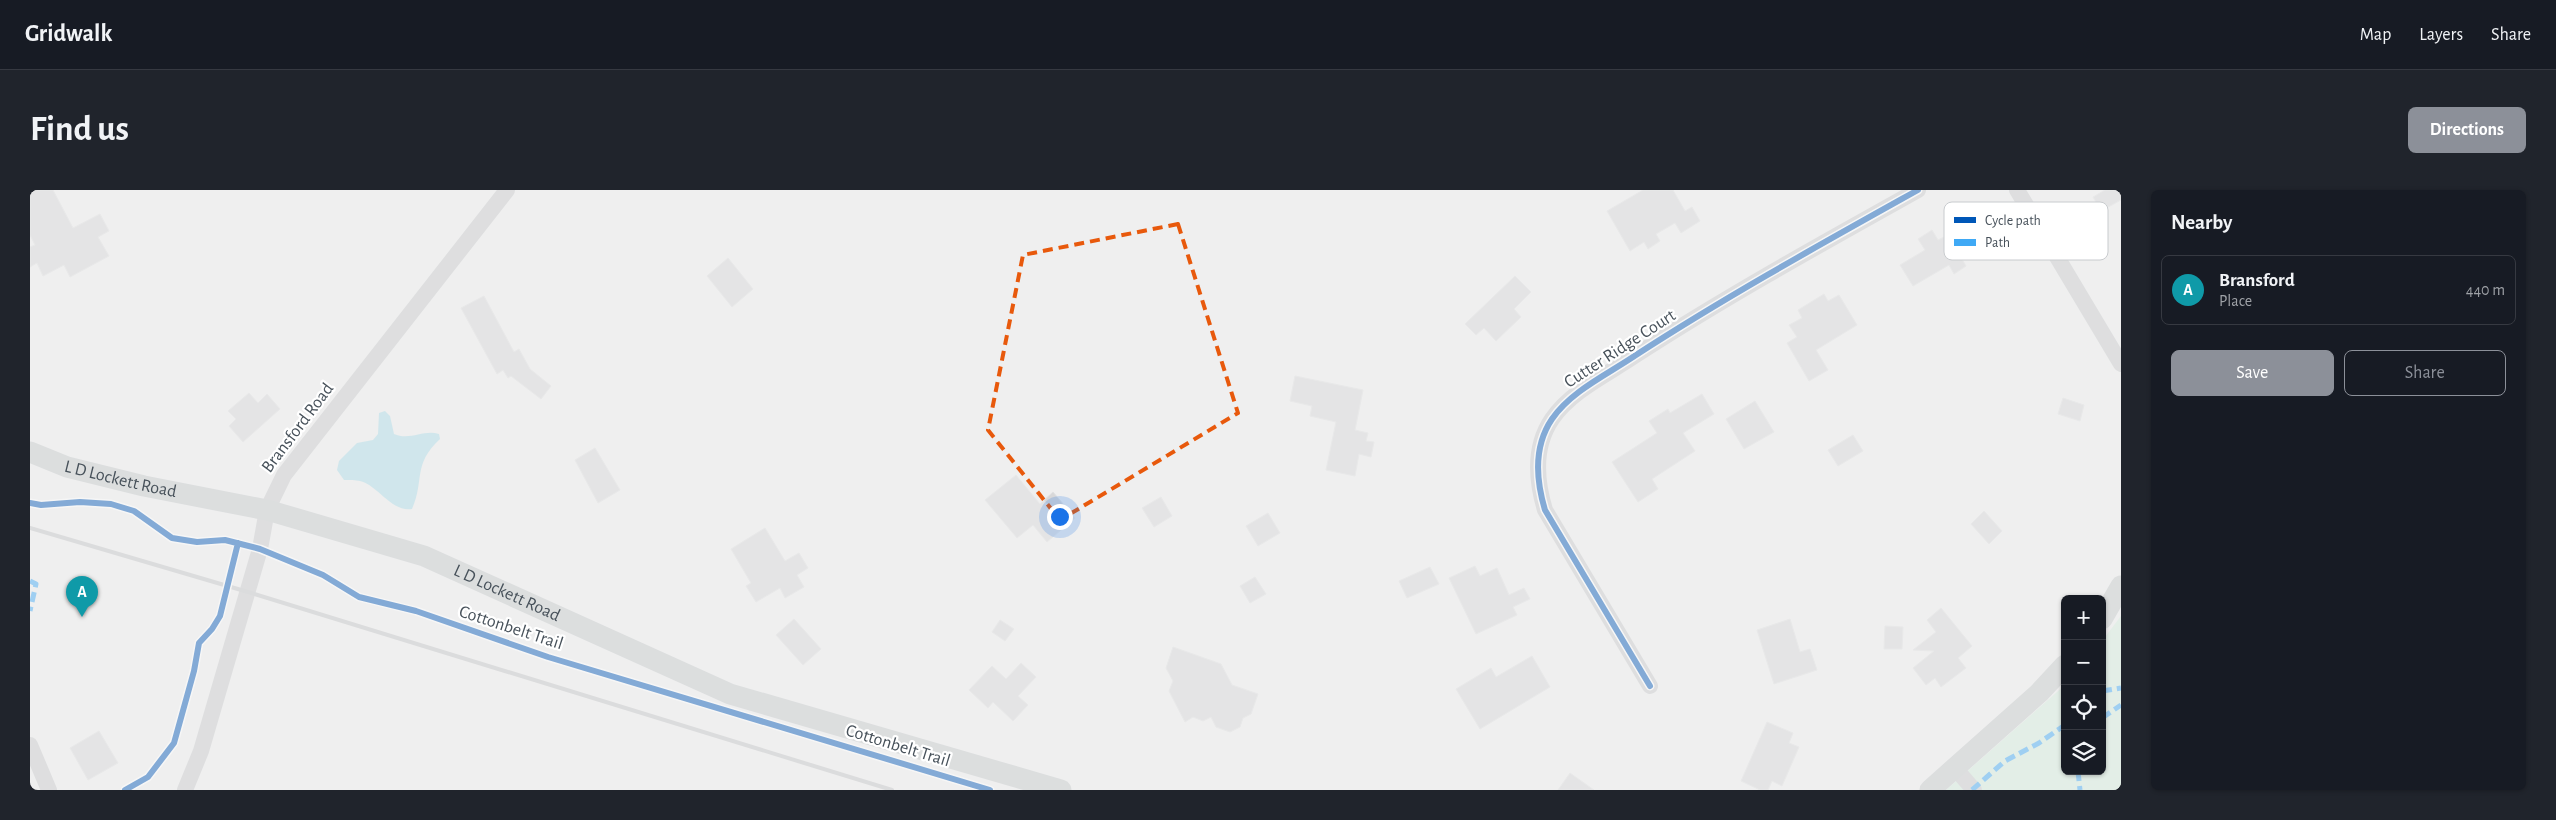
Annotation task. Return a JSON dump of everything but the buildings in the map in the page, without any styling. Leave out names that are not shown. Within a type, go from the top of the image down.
[{"type":"main road","name":"L D Lockett Road","points":[[30,452],[67,467],[267,510],[424,556],[730,694],[1061,790]]},
{"type":"main road","points":[[2106,612],[2121,586]]},
{"type":"main road","points":[[1936,788],[1955,768],[2039,693],[2061,669]]},
{"type":"street","name":"Bransford Road","points":[[185,790],[201,751],[260,549],[267,510],[284,475],[507,190]]},
{"type":"street","name":"Cutter Ridge Court","points":[[1650,686],[1545,510],[1539,491],[1537,469],[1542,441],[1551,421],[1561,407],[1583,390],[1680,327],[1918,190]]},
{"type":"street","points":[[2017,190],[2024,202]]},
{"type":"street","points":[[2059,260],[2121,364]]},
{"type":"street","points":[[30,745],[49,790]]},
{"type":"street","points":[[1955,768],[1974,790]]},
{"type":"highlighted area","points":[[1178,224],[1238,413],[1060,520],[988,430],[1023,255]]},
{"type":"green space","points":[[2121,616],[2121,790],[1946,790],[2061,689],[2061,775],[2106,775],[2106,636]]},
{"type":"water","points":[[385,411],[390,416],[394,434],[406,436],[428,433],[439,434],[440,439],[431,448],[422,465],[416,499],[412,509],[398,507],[367,484],[344,480],[337,470],[339,461],[357,443],[373,440],[378,434],[379,413]]},
{"type":"railway","points":[[30,528],[248,592],[892,790]]},
{"type":"marked path","points":[[30,581],[36,584],[30,611]]},
{"type":"marked path","points":[[2106,690],[2121,688]]},
{"type":"marked path","points":[[2106,715],[2121,705]]},
{"type":"marked path","points":[[1972,790],[2005,761],[2039,743],[2061,728]]},
{"type":"marked path","points":[[2078,775],[2080,790]]},
{"type":"cycle path","points":[[1650,686],[1545,510],[1538,475],[1538,464],[1539,452],[1546,430],[1560,409],[1580,391],[1740,291],[1918,190]]},
{"type":"cycle path","name":"Cottonbelt Trail","points":[[30,503],[41,505],[80,502],[111,504],[134,511],[172,538],[197,542],[225,540],[260,549],[323,575],[359,597],[416,611],[548,657],[990,790]]},
{"type":"cycle path","points":[[125,790],[148,777],[174,743],[194,671],[199,643],[212,629],[220,616],[238,543]]},
{"type":"place","name":"Bransford","points":[[82,617]]}]
